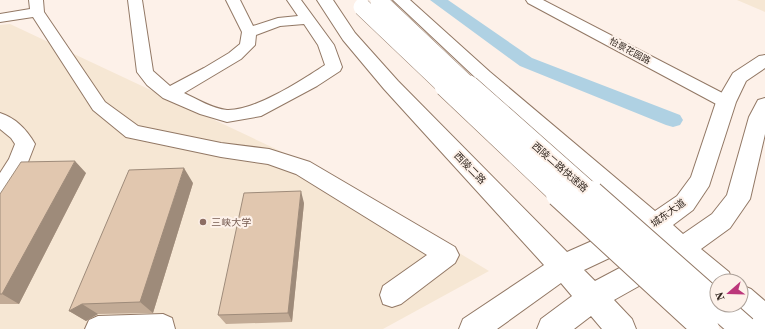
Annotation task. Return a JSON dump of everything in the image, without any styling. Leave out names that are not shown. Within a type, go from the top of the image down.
[{"type":"main road","name":"西陵二路","points":[[326,0],[349,36],[391,85],[622,329]]},
{"type":"main road","points":[[401,0],[484,76],[710,273]]},
{"type":"main road","name":"西陵二路快速路","points":[[706,329],[516,154],[370,4],[477,94],[744,329]]},
{"type":"main road","name":"城东大道","points":[[473,329],[564,266],[654,225],[685,203],[701,180],[726,102],[739,77],[765,60]]},
{"type":"main road","points":[[551,329],[593,298],[681,248],[721,221],[738,199],[758,117],[765,105]]},
{"type":"main road","points":[[749,307],[765,320]]},
{"type":"street","points":[[135,0],[145,72],[153,81],[169,94],[206,110],[227,116],[255,112],[311,82],[334,67],[326,46],[294,0]]},
{"type":"street","points":[[169,94],[235,56],[247,45],[249,32],[233,0]]},
{"type":"street","name":"怡景花园路","points":[[533,0],[726,102]]},
{"type":"street","points":[[0,18],[37,6],[100,106],[134,132],[221,150],[269,157],[303,168],[447,256],[392,295]]},
{"type":"street","points":[[249,32],[278,22],[307,19]]},
{"type":"street","points":[[0,120],[18,133],[25,144],[18,162],[0,191]]},
{"type":"street","points":[[98,329],[163,327]]},
{"type":"shaded area","points":[[737,0],[765,0],[765,12]]},
{"type":"shaded area","name":"三峡大学","points":[[10,24],[325,172],[489,271],[383,329],[0,329],[0,25]]},
{"type":"building","points":[[75,161],[2,294],[0,294],[0,194],[21,162]]},
{"type":"building","points":[[184,168],[140,302],[82,304],[69,311],[129,170]]},
{"type":"building","points":[[301,191],[288,313],[218,315],[244,193]]},
{"type":"waterway","points":[[438,0],[526,62],[673,120]]},
{"type":"place","name":"三峡大学","points":[[203,222]]}]
